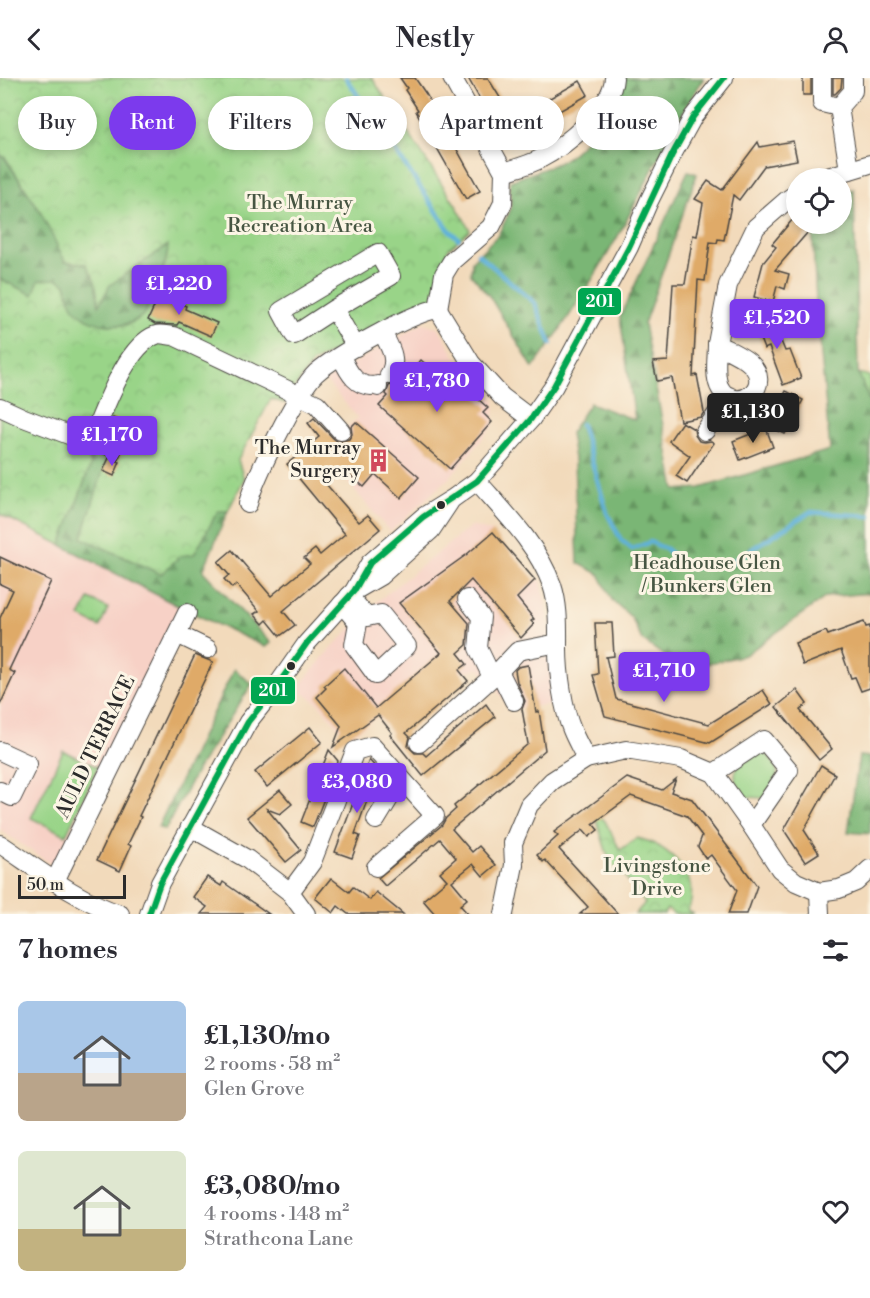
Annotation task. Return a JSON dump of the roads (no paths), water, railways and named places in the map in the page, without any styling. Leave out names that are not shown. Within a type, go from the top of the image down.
[{"type":"street","points":[[452,78],[504,172],[503,203],[491,227],[452,261],[444,274],[438,309],[471,363],[502,397],[531,419]]},
{"type":"street","points":[[504,172],[540,159],[571,139],[605,101],[614,84],[614,78]]},
{"type":"street","points":[[149,914],[160,883],[248,722],[307,643],[348,597],[380,576],[431,530],[452,500],[477,481],[531,419],[567,363],[629,247],[649,201],[693,117],[724,78]]},
{"type":"street","points":[[822,78],[822,103],[839,107]]},
{"type":"street","points":[[839,107],[853,91],[853,78]]},
{"type":"street","points":[[839,107],[849,168]]},
{"type":"street","points":[[852,169],[870,164]]},
{"type":"street","points":[[717,344],[747,360],[754,369],[758,380],[756,391],[750,396],[743,399],[723,392],[717,379],[717,344],[728,285],[756,227],[786,201]]},
{"type":"street","points":[[378,253],[391,276],[334,309],[294,334],[281,311],[378,253]]},
{"type":"street","points":[[334,309],[348,351],[347,371],[356,381],[367,386],[378,385],[393,369],[393,356],[382,332]]},
{"type":"street","points":[[248,504],[269,454],[316,373],[348,351],[382,332],[429,310],[438,309]]},
{"type":"street","points":[[0,407],[90,443],[122,369],[139,345],[158,334],[174,336],[317,404],[341,431]]},
{"type":"street","points":[[705,431],[729,396]]},
{"type":"street","points":[[477,481],[523,528],[552,585],[558,619],[558,643],[564,696],[571,729],[586,759]]},
{"type":"street","points":[[466,600],[481,617],[478,648],[514,701]]},
{"type":"street","name":"AULD TERRACE","points":[[55,881],[187,614]]},
{"type":"street","points":[[177,634],[208,649]]},
{"type":"street","points":[[419,743],[518,651],[558,643]]},
{"type":"street","points":[[714,772],[764,740],[789,770],[752,825]]},
{"type":"street","points":[[290,892],[312,862],[355,751],[372,746],[435,816],[376,867]]},
{"type":"street","points":[[504,914],[514,865],[513,843],[529,805],[552,781],[586,759],[626,750],[681,759],[714,772],[780,869],[796,882],[819,892],[839,889],[856,882],[870,869]]},
{"type":"street","points":[[0,751],[28,764],[12,796],[0,791]]},
{"type":"street","points":[[376,820],[401,779]]},
{"type":"street","points":[[190,827],[247,859],[290,892],[306,914]]},
{"type":"street","points":[[0,844],[100,908],[120,914]]},
{"type":"street","points":[[819,892],[820,914]]},
{"type":"waterway","points":[[346,78],[450,231],[459,239]]},
{"type":"waterway","points":[[478,254],[535,303],[551,344]]},
{"type":"waterway","points":[[581,424],[607,513],[621,540],[632,549],[650,542],[666,549],[685,567],[727,565],[810,512],[870,516]]},
{"type":"place","name":"The Murray Surgery","points":[[379,460]]},
{"type":"park label","name":"The Murray Recreation Area","points":[[300,214]]},
{"type":"park label","name":"Headhouse Glen / Bunkers Glen","points":[[707,574]]},
{"type":"park label","name":"Livingstone Drive","points":[[657,878]]}]
